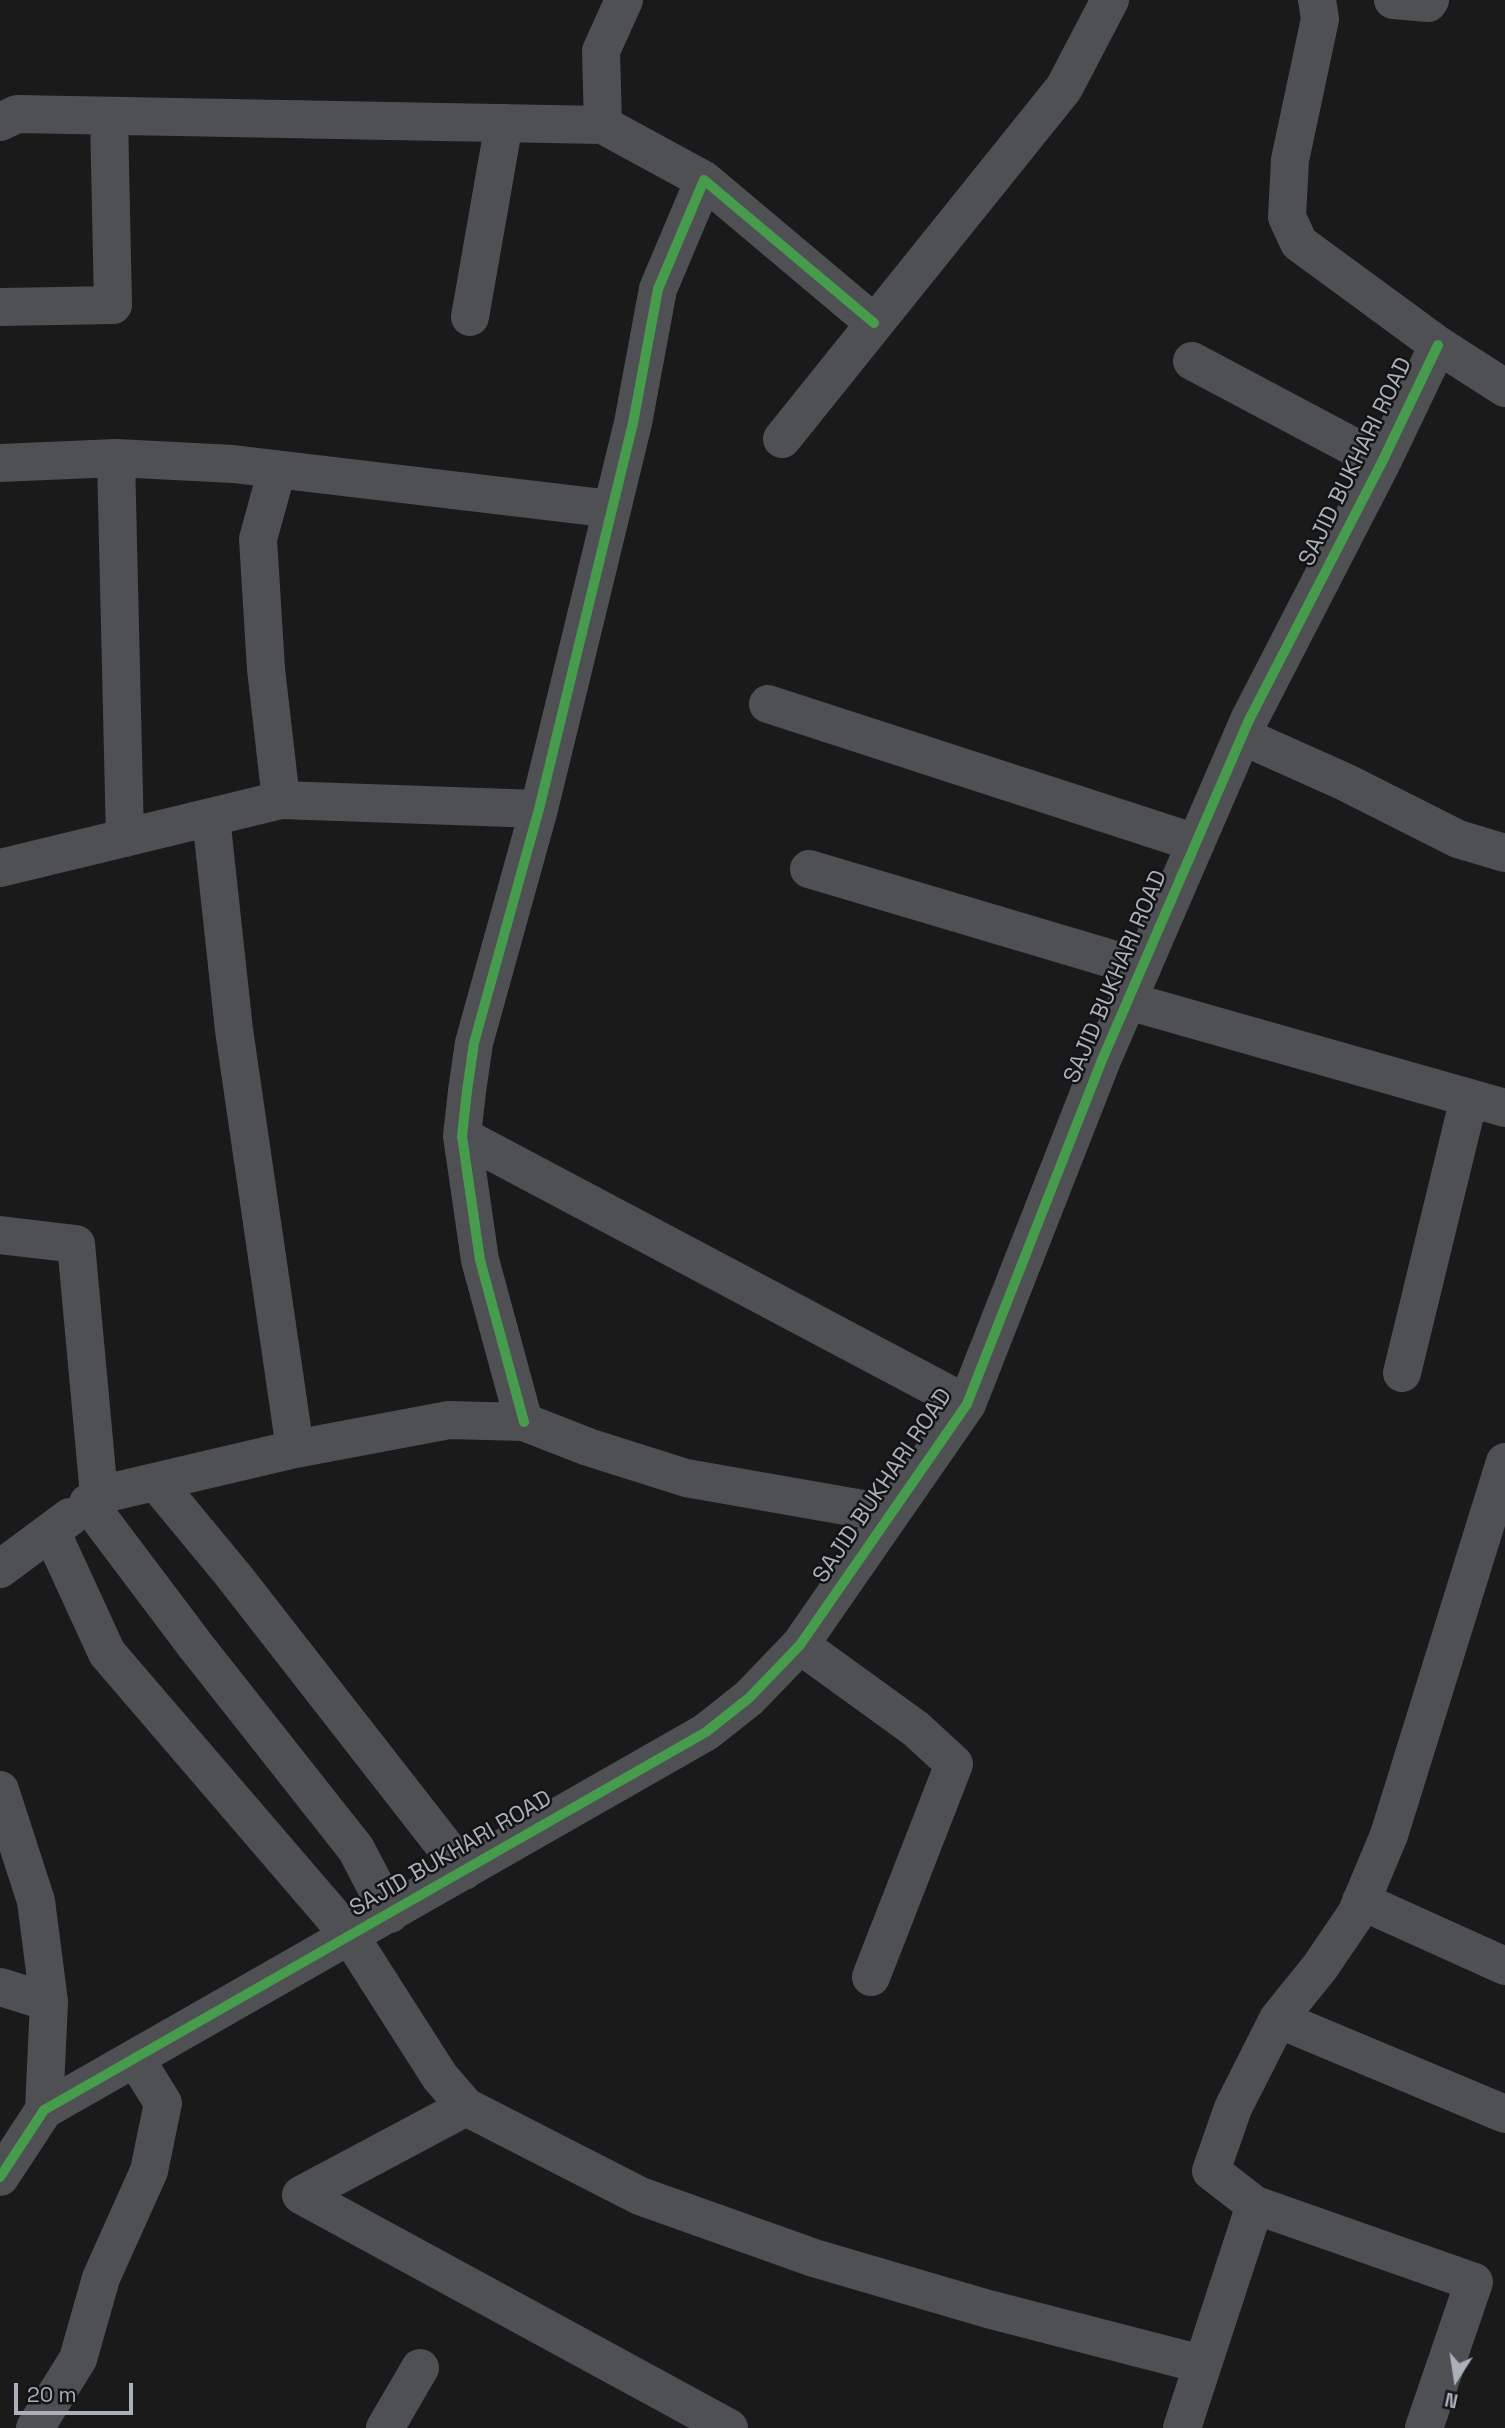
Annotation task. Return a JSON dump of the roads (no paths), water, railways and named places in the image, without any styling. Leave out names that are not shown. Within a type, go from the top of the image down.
[{"type":"street","points":[[603,125],[601,51],[624,0]]},
{"type":"street","points":[[782,439],[1064,88],[1110,0]]},
{"type":"street","points":[[1317,0],[1320,19],[1290,160],[1287,217],[1299,243],[1437,345],[1505,388]]},
{"type":"street","points":[[1394,0],[1428,3],[1430,0]]},
{"type":"street","points":[[0,122],[17,114],[603,125],[705,180],[874,323]]},
{"type":"street","points":[[0,307],[113,305],[109,116]]},
{"type":"street","points":[[470,317],[504,123]]},
{"type":"street","points":[[524,1422],[480,1260],[461,1136],[474,1044],[539,809],[633,423],[658,289],[705,180]]},
{"type":"street","name":"SAJID BUKHARI ROAD","points":[[0,2177],[44,2110],[706,1732],[748,1698],[800,1645],[967,1404],[1135,985],[1242,736],[1382,462],[1437,345]]},
{"type":"street","points":[[1192,361],[1382,462]]},
{"type":"street","points":[[0,463],[116,457],[277,470],[612,509]]},
{"type":"street","points":[[116,457],[125,838]]},
{"type":"street","points":[[277,470],[258,539],[266,669],[281,800]]},
{"type":"street","points":[[768,704],[1196,843]]},
{"type":"street","points":[[1242,736],[1345,782],[1458,839],[1505,853]]},
{"type":"street","points":[[0,868],[281,800],[539,809]]},
{"type":"street","points":[[211,817],[234,1031],[295,1450]]},
{"type":"street","points":[[809,869],[1135,985],[1505,1108]]},
{"type":"street","points":[[1402,1373],[1469,1098]]},
{"type":"street","points":[[461,1136],[967,1404]]},
{"type":"street","points":[[0,1235],[76,1244],[94,1499],[195,1645],[356,1849],[390,1914]]},
{"type":"street","points":[[0,1569],[94,1499],[295,1450],[449,1420],[524,1422],[588,1447],[686,1478],[891,1514]]},
{"type":"street","points":[[1424,2428],[1489,2287],[1255,2205],[1212,2171],[1233,2108],[1278,2019],[1320,1967],[1361,1901],[1389,1835],[1505,1462]]},
{"type":"street","points":[[156,1482],[233,1575],[464,1871]]},
{"type":"street","points":[[51,1531],[107,1653],[350,1936],[440,2077],[466,2107],[640,2196],[814,2258],[988,2309],[1201,2364]]},
{"type":"street","points":[[800,1645],[916,1729],[954,1764],[871,1977]]},
{"type":"street","points":[[0,1790],[36,1901],[49,2002],[44,2110]]},
{"type":"street","points":[[1361,1901],[1505,1966]]},
{"type":"street","points":[[0,1987],[49,2002]]},
{"type":"street","points":[[1278,2019],[1505,2114]]},
{"type":"street","points":[[35,2428],[78,2359],[101,2278],[149,2171],[163,2103],[135,2059]]},
{"type":"street","points":[[466,2107],[301,2195],[729,2428]]},
{"type":"street","points":[[1182,2428],[1255,2205]]},
{"type":"street","points":[[385,2428],[420,2368]]}]
